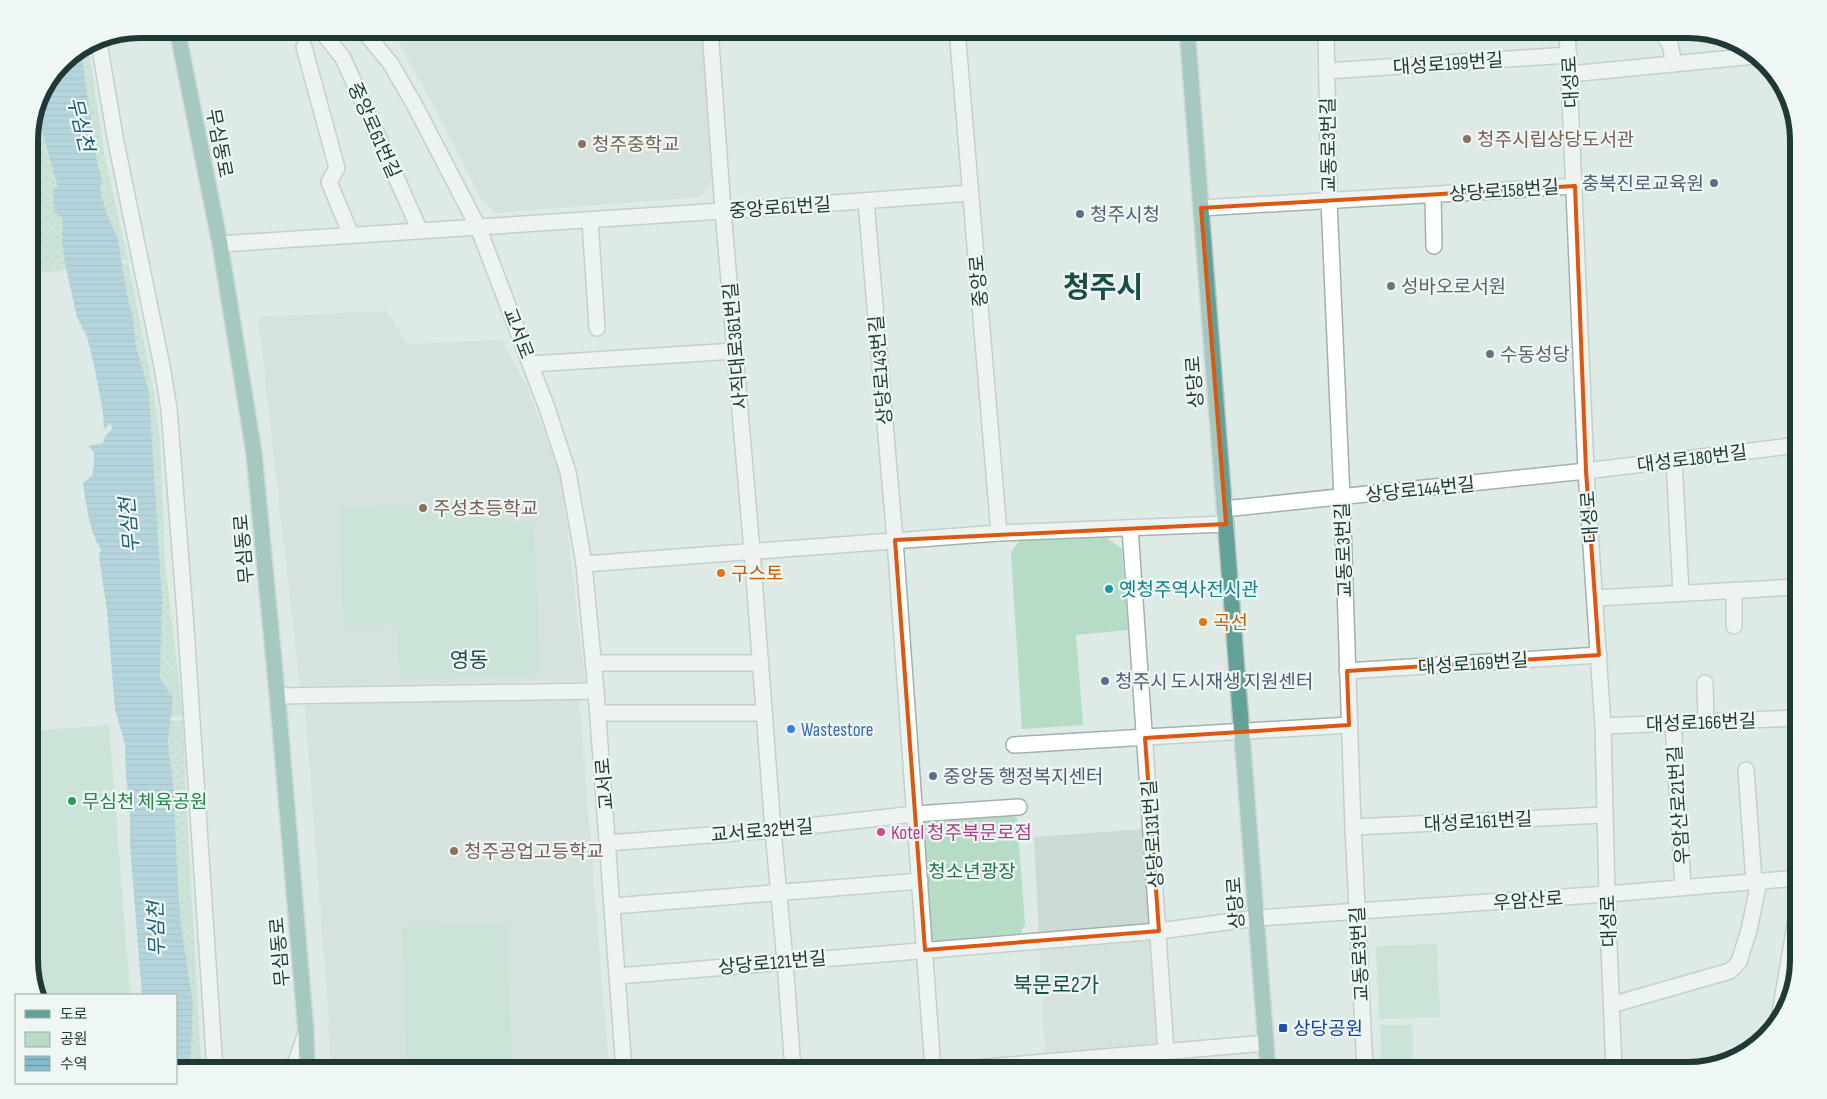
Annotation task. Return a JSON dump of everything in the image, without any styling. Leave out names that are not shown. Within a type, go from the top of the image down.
[{"type":"main road","name":"무심동로","points":[[180,38],[220,244],[254,453],[277,696],[306,1032],[307,1062]]},
{"type":"main road","name":"상당로","points":[[1188,38],[1267,1062]]},
{"type":"street","name":"중앙로61번길","points":[[327,38],[343,58],[420,231]]},
{"type":"street","name":"교서로","points":[[370,38],[395,72],[478,227],[548,408],[568,472],[584,564],[594,663],[623,1062]]},
{"type":"street","name":"사직대로361번길","points":[[711,38],[773,830],[786,961],[792,1062]]},
{"type":"street","name":"중앙로","points":[[958,38],[998,533]]},
{"type":"street","name":"교동로3번길","points":[[1326,38],[1329,202],[1342,498],[1353,827],[1365,1062]]},
{"type":"street","name":"대성로","points":[[1568,38],[1586,471],[1603,726],[1604,815],[1614,1062]]},
{"type":"street","points":[[1666,38],[1670,44],[1674,64]]},
{"type":"street","points":[[100,46],[116,142],[169,408],[214,1062]]},
{"type":"street","name":"중앙로61번길","points":[[304,47],[337,168],[329,182],[351,235]]},
{"type":"street","name":"대성로199번길","points":[[1327,71],[1569,55]]},
{"type":"street","points":[[1570,74],[1746,57]]},
{"type":"street","name":"상당로158번길","points":[[1201,208],[1329,202],[1575,186]]},
{"type":"street","name":"중앙로61번길","points":[[220,244],[970,193]]},
{"type":"street","name":"상당로158번길","points":[[1433,195],[1434,246]]},
{"type":"street","name":"상당로143번길","points":[[866,201],[895,540],[915,814]]},
{"type":"street","points":[[590,220],[596,328]]},
{"type":"street","points":[[531,364],[735,351]]},
{"type":"street","name":"대성로180번길","points":[[1586,471],[1789,446]]},
{"type":"street","points":[[1674,460],[1681,593]]},
{"type":"street","name":"상당로144번길","points":[[1225,517],[1342,498],[1586,471]]},
{"type":"street","points":[[584,564],[998,533],[1130,528],[1225,517]]},
{"type":"street","name":"상당로131번길","points":[[1130,528],[1159,931]]},
{"type":"street","points":[[1595,598],[1790,587]]},
{"type":"street","points":[[1734,590],[1734,626]]},
{"type":"street","name":"대성로169번길","points":[[1347,671],[1599,656]]},
{"type":"street","points":[[594,663],[760,663]]},
{"type":"street","points":[[1705,683],[1706,722]]},
{"type":"street","points":[[277,696],[596,691]]},
{"type":"street","points":[[598,713],[764,713]]},
{"type":"street","name":"대성로166번길","points":[[1603,726],[1790,718]]},
{"type":"street","name":"우암산로21번길","points":[[1673,723],[1684,887]]},
{"type":"street","points":[[1014,745],[1349,725]]},
{"type":"street","points":[[1611,1005],[1730,971],[1739,962],[1749,930],[1757,882],[1746,770]]},
{"type":"street","name":"교서로32번길","points":[[608,843],[773,830],[915,814],[1019,808]]},
{"type":"street","points":[[915,814],[932,1062]]},
{"type":"street","name":"대성로161번길","points":[[1353,827],[1604,815]]},
{"type":"street","name":"우암산로","points":[[1256,918],[1607,894],[1790,879]]},
{"type":"street","points":[[613,906],[920,881]]},
{"type":"street","name":"상당로121번길","points":[[618,976],[1159,931],[1256,918]]},
{"type":"street","points":[[1159,931],[1166,1051]]},
{"type":"street","points":[[1783,995],[1790,954]]},
{"type":"street","points":[[296,1062],[306,1032]]},
{"type":"street","points":[[1042,1062],[1266,1043]]},
{"type":"highlighted area","points":[[1575,186],[1586,471],[1599,655],[1347,671],[1349,725],[1145,738],[1159,931],[925,950],[895,540],[1226,524],[1201,208]]},
{"type":"shaded area","name":"청주중학교","points":[[396,38],[704,38],[715,177],[700,197],[495,213],[480,197],[436,110]]},
{"type":"shaded area","name":"주성초등학교","points":[[387,311],[407,344],[502,340],[528,389],[561,477],[585,681],[300,686],[258,317]]},
{"type":"shaded area","name":"청주공업고등학교","points":[[579,699],[608,1062],[331,1062],[305,705]]},
{"type":"shaded area","points":[[1145,829],[1161,1043],[1045,1053],[1034,837]]},
{"type":"green space","points":[[89,51],[104,153],[128,260],[122,261],[118,239],[107,215],[100,189],[102,179],[97,162],[82,56]]},
{"type":"green space","points":[[40,117],[63,217],[65,264],[68,270],[38,273],[38,133]]},
{"type":"green space","points":[[128,263],[153,388],[160,440],[165,564],[183,716],[171,717],[173,698],[160,678],[162,599],[149,393],[136,345],[133,318],[129,304],[123,264]]},
{"type":"green space","points":[[504,502],[505,523],[534,522],[540,674],[400,680],[397,625],[344,626],[339,508]]},
{"type":"green space","points":[[1103,535],[1122,549],[1128,630],[1076,635],[1083,725],[1022,729],[1011,553],[1020,539]]},
{"type":"green space","points":[[183,720],[201,1059],[190,1059],[193,1003],[181,925],[174,793],[168,742],[170,721]]},
{"type":"green space","name":"무심천 체육공원","points":[[109,725],[130,994],[44,994],[43,992],[38,966],[38,730]]},
{"type":"green space","name":"청소년광장","points":[[1006,812],[1017,818],[1025,924],[1018,938],[928,947],[918,817]]},
{"type":"green space","points":[[507,923],[513,1062],[407,1062],[401,927]]},
{"type":"green space","points":[[1437,944],[1440,1017],[1379,1019],[1376,946]]},
{"type":"green space","points":[[1380,1025],[1412,1025],[1413,1062],[1381,1062]]},
{"type":"water","name":"무심천","points":[[82,56],[97,162],[102,179],[100,189],[107,215],[118,239],[133,318],[136,345],[149,393],[162,599],[160,678],[173,698],[168,742],[174,793],[181,925],[193,1003],[190,1062],[178,1062],[178,994],[142,994],[130,846],[130,809],[125,745],[115,709],[107,611],[99,556],[101,549],[91,526],[83,483],[92,476],[94,465],[94,452],[88,446],[103,443],[105,436],[112,429],[111,423],[104,429],[94,365],[87,337],[77,317],[65,264],[62,242],[63,218],[55,213],[53,192],[57,185],[40,123],[43,107],[55,83],[63,72]]},
{"type":"place","name":"청주시립상당도서관","points":[[1467,139]]},
{"type":"place","name":"청주중학교","points":[[582,144]]},
{"type":"place","name":"충북진로교육원","points":[[1714,183]]},
{"type":"place","name":"청주시청","points":[[1080,214]]},
{"type":"place","name":"성바오로서원","points":[[1391,286]]},
{"type":"place","name":"수동성당","points":[[1490,354]]},
{"type":"place","name":"주성초등학교","points":[[423,508]]},
{"type":"place","name":"구스토","points":[[721,573]]},
{"type":"place","name":"옛청주역사전시관","points":[[1109,589]]},
{"type":"place","name":"곡선","points":[[1203,622]]},
{"type":"place","name":"청주시 도시재생 지원센터","points":[[1105,681]]},
{"type":"place","name":"Wastestore","points":[[791,729]]},
{"type":"place","name":"중앙동 행정복지센터","points":[[933,776]]},
{"type":"place","name":"무심천 체육공원","points":[[72,801]]},
{"type":"place","name":"Kotel 청주북문로점","points":[[881,832]]},
{"type":"place","name":"청주공업고등학교","points":[[454,851]]},
{"type":"place","name":"상당공원","points":[[1283,1028]]},
{"type":"district","name":"청주시","points":[[1103,287]]},
{"type":"district","name":"영동","points":[[469,660]]},
{"type":"district","name":"북문로2가","points":[[1056,985]]}]
